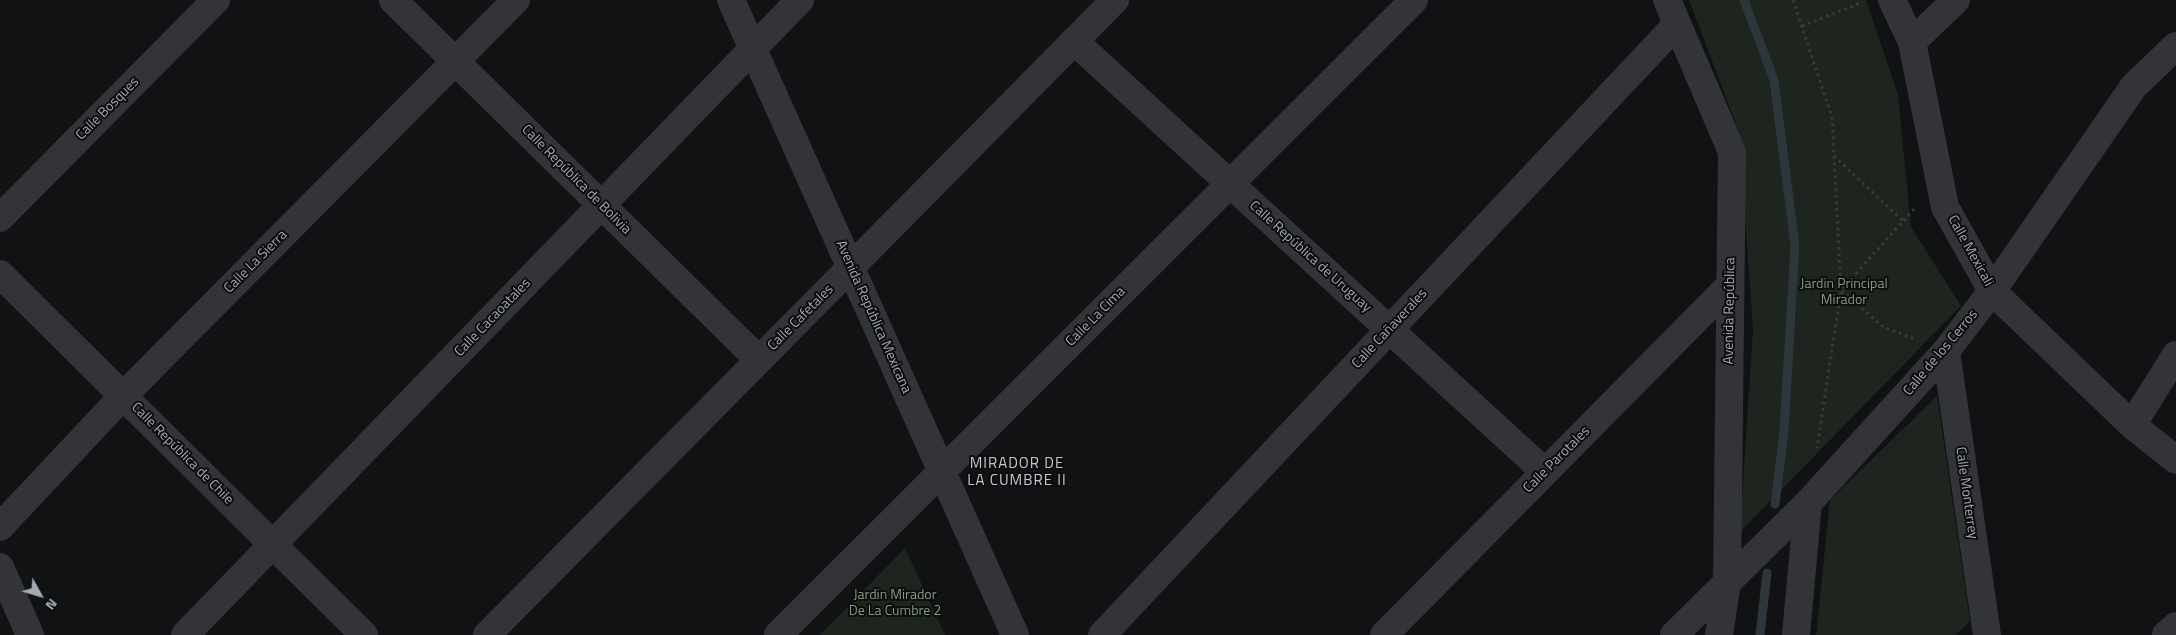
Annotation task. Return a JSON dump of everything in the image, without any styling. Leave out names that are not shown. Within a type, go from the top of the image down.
[{"type":"street","name":"Calle Bosques","points":[[0,218],[216,0]]},
{"type":"street","name":"Calle República de Bolivia","points":[[393,0],[759,360]]},
{"type":"street","name":"Calle La Sierra","points":[[0,526],[123,396],[516,0]]},
{"type":"street","name":"Avenida República Mexicana","points":[[731,0],[1014,635]]},
{"type":"street","name":"Calle Cacaoatales","points":[[185,635],[800,0]]},
{"type":"street","name":"Calle Cafetales","points":[[487,635],[1115,0]]},
{"type":"street","name":"Calle La Cima","points":[[778,635],[1414,0]]},
{"type":"street","name":"Calle Mexicali","points":[[1892,0],[1912,42],[1945,207],[1992,291],[2132,425],[2176,460]]},
{"type":"street","points":[[1912,42],[1956,0]]},
{"type":"street","name":"Avenida República","points":[[1672,12],[1732,152],[1726,582],[1719,635]]},
{"type":"street","name":"Calle Cañaverales","points":[[1102,635],[1389,330],[1672,12]]},
{"type":"street","name":"Calle República de Uruguay","points":[[1074,42],[1545,472]]},
{"type":"street","name":"Calle de los Cerros","points":[[1674,635],[1808,503],[1946,351],[1992,291],[2134,86],[2176,46]]},
{"type":"street","name":"Calle República de Chile","points":[[0,274],[364,635]]},
{"type":"street","name":"Calle Parotales","points":[[1384,635],[1730,285]]},
{"type":"street","name":"Calle Monterrey","points":[[1946,351],[1983,632]]},
{"type":"street","points":[[2132,425],[2176,355]]},
{"type":"street","points":[[1796,635],[1808,503]]},
{"type":"street","points":[[0,568],[30,635]]},
{"type":"street","points":[[2166,635],[2176,626]]},
{"type":"path","points":[[1793,0],[1832,117],[1842,290],[1816,454]]},
{"type":"path","points":[[1802,26],[1868,0]]},
{"type":"path","points":[[1834,156],[1903,221]]},
{"type":"path","points":[[1842,290],[1940,180]]},
{"type":"path","points":[[1842,290],[1883,327],[1946,351]]},
{"type":"green space","name":"Jardin Principal Mirador","points":[[1689,0],[1866,0],[1898,95],[1911,227],[1961,306],[1740,532],[1753,328],[1739,132]]},
{"type":"green space","points":[[1937,396],[1970,621],[1956,635],[1816,635],[1830,500]]},
{"type":"green space","name":"Jardin Mirador De La Cumbre 2","points":[[905,548],[945,635],[820,635]]},
{"type":"waterway","points":[[1744,0],[1774,80],[1795,245],[1784,431],[1775,504]]},
{"type":"waterway","points":[[1760,635],[1767,573]]},
{"type":"district","name":"MIRADOR DE LA CUMBRE II","points":[[1017,472]]}]
